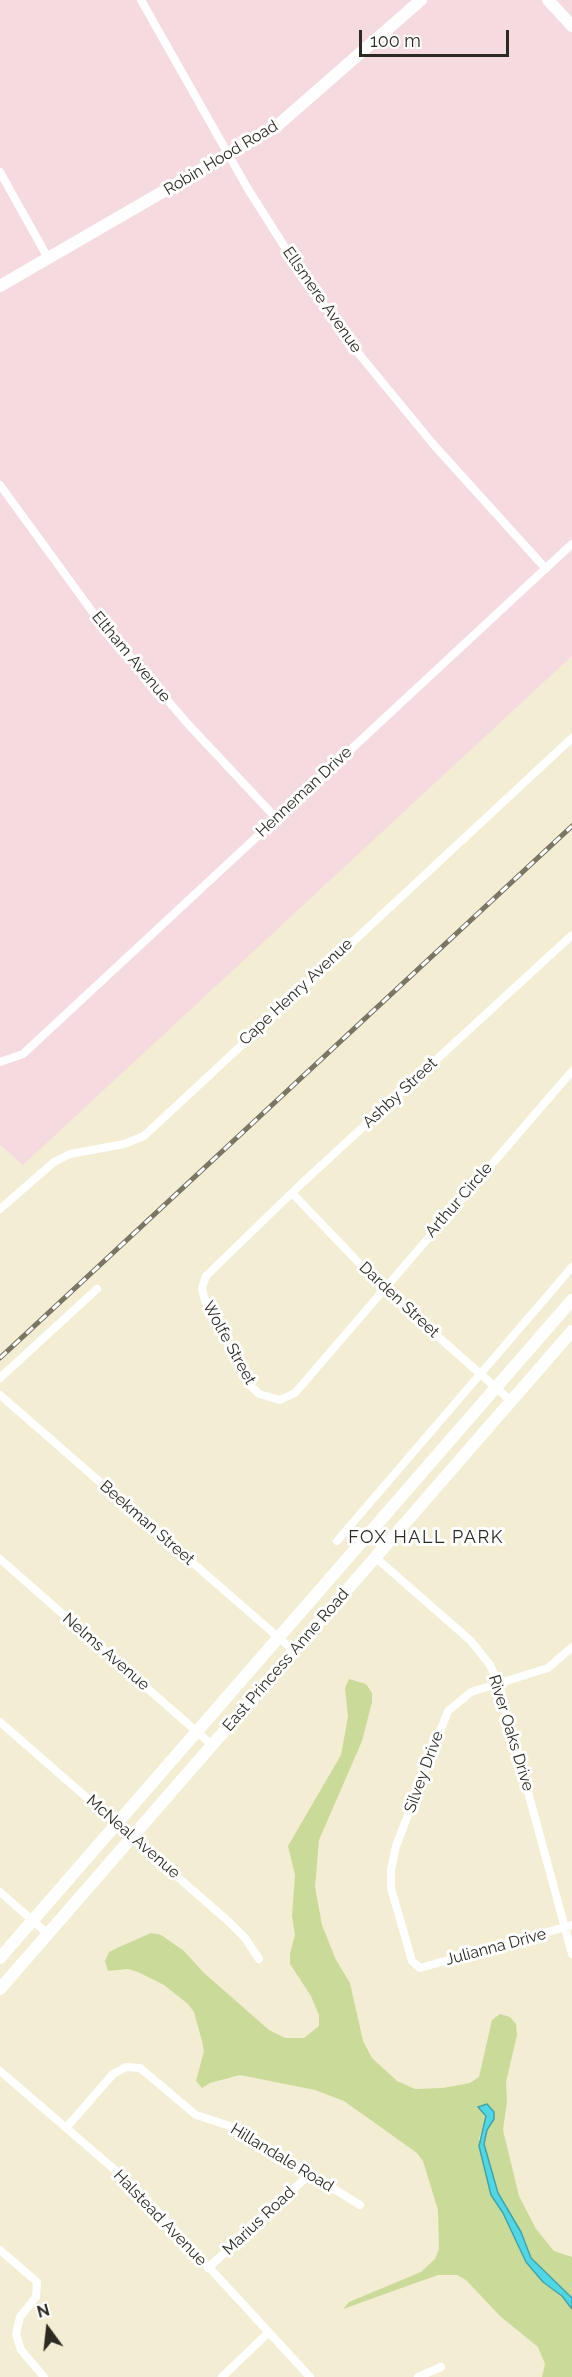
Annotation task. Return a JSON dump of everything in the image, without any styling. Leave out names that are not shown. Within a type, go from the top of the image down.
[{"type":"main road","name":"Robin Hood Road","points":[[0,286],[229,155],[299,109],[421,0]]},
{"type":"main road","points":[[548,0],[572,27]]},
{"type":"main road","name":"East Princess Anne Road","points":[[0,1958],[572,1300]]},
{"type":"main road","name":"East Princess Anne Road","points":[[0,1989],[572,1330]]},
{"type":"street","name":"Ellsmere Avenue","points":[[141,0],[229,155],[289,254],[350,343],[433,444],[546,568]]},
{"type":"street","points":[[0,172],[48,258]]},
{"type":"street","name":"Eltham Avenue","points":[[0,485],[94,614],[187,723],[276,818]]},
{"type":"street","name":"Henneman Drive","points":[[0,1062],[15,1059],[36,1041],[572,544]]},
{"type":"street","name":"Cape Henry Avenue","points":[[0,1209],[54,1162],[70,1154],[124,1144],[144,1136],[572,738]]},
{"type":"street","name":"Ashby Street","points":[[230,1253],[572,935]]},
{"type":"street","name":"Arthur Circle","points":[[348,1330],[572,1071]]},
{"type":"street","name":"Darden Street","points":[[292,1193],[383,1288],[511,1401]]},
{"type":"street","name":"Wolfe Street","points":[[230,1253],[206,1276],[202,1288],[203,1296],[252,1388],[259,1394],[280,1400],[295,1393],[348,1330]]},
{"type":"street","points":[[337,1541],[572,1267]]},
{"type":"street","points":[[0,1378],[97,1289]]},
{"type":"street","name":"Beekman Street","points":[[0,1395],[294,1651]]},
{"type":"street","name":"River Oaks Drive","points":[[375,1557],[471,1641],[490,1665],[499,1684],[568,1926],[572,1954]]},
{"type":"street","name":"Nelms Avenue","points":[[0,1559],[212,1744]]},
{"type":"street","name":"Silvey Drive","points":[[420,1968],[411,1961],[392,1901],[393,1858],[448,1711],[471,1692],[548,1668],[572,1647]]},
{"type":"street","name":"McNeal Avenue","points":[[0,1722],[228,1920],[245,1938],[258,1959]]},
{"type":"street","points":[[0,1892],[48,1934]]},
{"type":"street","name":"Julianna Drive","points":[[420,1968],[568,1926]]},
{"type":"street","name":"Hillandale Road","points":[[66,2128],[113,2074],[126,2067],[140,2068],[196,2115],[236,2128],[360,2205]]},
{"type":"street","name":"Halstead Avenue","points":[[0,2071],[136,2188],[310,2377]]},
{"type":"street","name":"Marius Road","points":[[208,2268],[310,2174]]},
{"type":"street","points":[[0,2250],[37,2282],[36,2296],[21,2317],[16,2334],[21,2350],[44,2377]]},
{"type":"street","points":[[222,2377],[268,2333]]},
{"type":"street","points":[[418,2377],[441,2367]]},
{"type":"shaded area","points":[[0,0],[572,0],[572,656],[23,1165],[0,1145]]},
{"type":"green space","points":[[349,1679],[366,1684],[372,1693],[372,1702],[362,1741],[319,1840],[315,1887],[322,1925],[336,1960],[350,1983],[363,2041],[372,2058],[397,2081],[415,2089],[443,2088],[470,2083],[479,2077],[492,2020],[500,2014],[510,2017],[516,2024],[517,2035],[506,2082],[507,2101],[503,2130],[519,2196],[536,2229],[554,2251],[572,2257],[572,2298],[531,2258],[521,2232],[498,2193],[484,2144],[487,2130],[494,2119],[486,2116],[479,2139],[491,2195],[503,2213],[526,2262],[543,2282],[562,2296],[572,2309],[572,2377],[542,2377],[545,2364],[538,2347],[500,2316],[466,2280],[457,2275],[438,2275],[343,2309],[349,2302],[421,2272],[435,2259],[439,2249],[438,2210],[423,2161],[417,2153],[344,2101],[315,2090],[240,2075],[210,2083],[202,2088],[196,2081],[204,2051],[194,2012],[188,2004],[164,1985],[138,1972],[128,1969],[108,1971],[105,1961],[109,1952],[151,1933],[161,1935],[184,1951],[203,1972],[269,2030],[285,2038],[304,2038],[319,2026],[319,2015],[311,1996],[290,1964],[295,1935],[292,1916],[295,1875],[288,1846],[341,1755],[348,1717],[345,1688]]},
{"type":"water","points":[[487,2104],[494,2112],[494,2119],[487,2130],[484,2144],[498,2193],[521,2232],[531,2258],[572,2298],[572,2309],[562,2296],[543,2282],[526,2262],[503,2213],[491,2195],[479,2146],[486,2116],[478,2107]]},
{"type":"railway","points":[[0,1358],[572,826]]},
{"type":"district","name":"FOX HALL PARK","points":[[426,1538]]}]
